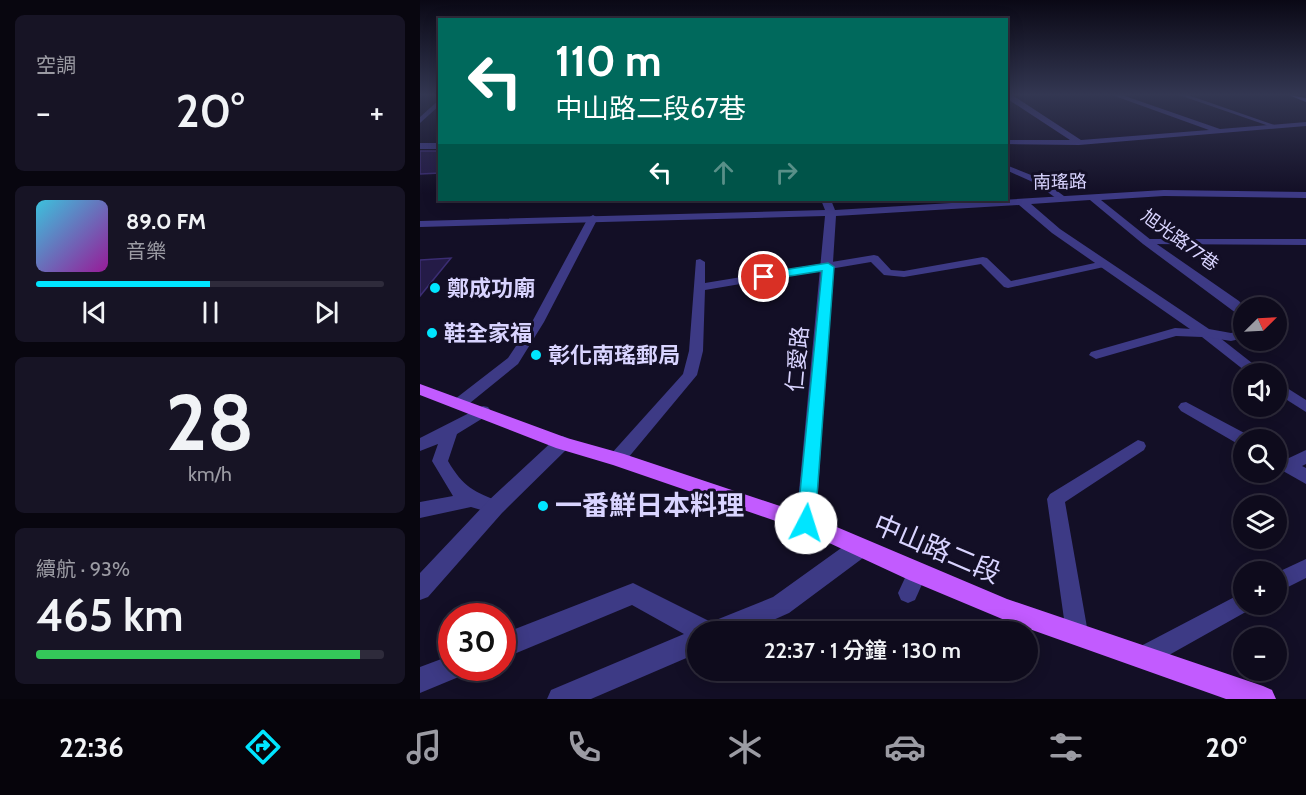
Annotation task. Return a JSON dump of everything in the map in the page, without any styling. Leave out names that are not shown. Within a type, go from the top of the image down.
[{"type":"main road","name":"中山路二段","points":[[420,389],[483,411],[562,443],[617,459],[806,523],[859,548],[1007,610],[1145,656],[1263,699]]},
{"type":"street","points":[[1056,128],[1079,143]]},
{"type":"street","points":[[1209,128],[1222,132]]},
{"type":"street","points":[[1008,142],[1079,143],[1270,128]]},
{"type":"street","points":[[420,146],[438,146]]},
{"type":"street","name":"南瑤路","points":[[1008,200],[1164,194],[1306,195]]},
{"type":"street","name":"旭光路77巷","points":[[1093,198],[1147,242],[1233,303]]},
{"type":"street","points":[[1020,200],[1056,231],[1205,333],[1233,337]]},
{"type":"street","name":"南瑤路","points":[[420,224],[988,201]]},
{"type":"street","name":"仁愛路","points":[[806,523],[828,267],[829,206]]},
{"type":"street","points":[[420,589],[495,507],[562,443]]},
{"type":"street","points":[[743,621],[781,605],[859,548]]},
{"type":"street","points":[[516,641],[633,594],[687,622]]},
{"type":"street","points":[[560,699],[687,645]]},
{"type":"street","points":[[420,680],[438,673]]},
{"type":"lane","points":[[1008,168],[1038,181],[1063,199]]},
{"type":"lane","points":[[460,403],[513,361],[538,322],[593,218]]},
{"type":"lane","points":[[1147,242],[1306,242]]},
{"type":"lane","points":[[699,287],[874,258],[888,273],[904,274],[983,260],[1008,285],[1104,264]]},
{"type":"lane","points":[[617,459],[690,375],[696,351],[700,262]]},
{"type":"lane","points":[[1096,355],[1175,332],[1205,333],[1245,363]]},
{"type":"lane","points":[[1287,394],[1306,407]]},
{"type":"lane","points":[[1186,407],[1233,434]]},
{"type":"lane","points":[[420,445],[450,431],[483,411]]},
{"type":"lane","points":[[450,431],[440,461],[451,483],[469,500]]},
{"type":"lane","points":[[1077,633],[1056,499],[1138,446]]},
{"type":"lane","points":[[1287,461],[1306,456]]},
{"type":"lane","points":[[1287,465],[1306,477]]},
{"type":"lane","points":[[420,510],[469,500],[495,507]]},
{"type":"lane","points":[[1287,578],[1306,568]]},
{"type":"lane","points":[[908,593],[917,573]]},
{"type":"lane","points":[[1145,656],[1233,608]]},
{"type":"building","points":[[420,151],[438,151],[438,173],[420,174]]},
{"type":"building","points":[[451,258],[420,296],[420,260]]},
{"type":"place","name":"鄭成功廟","points":[[435,288]]},
{"type":"place","name":"鞋全家福","points":[[432,333]]},
{"type":"place","name":"彰化南瑤郵局","points":[[536,355]]},
{"type":"place","name":"一番鮮日本料理","points":[[543,506]]},
{"type":"route","points":[[764,277],[828,267],[806,523]]}]
